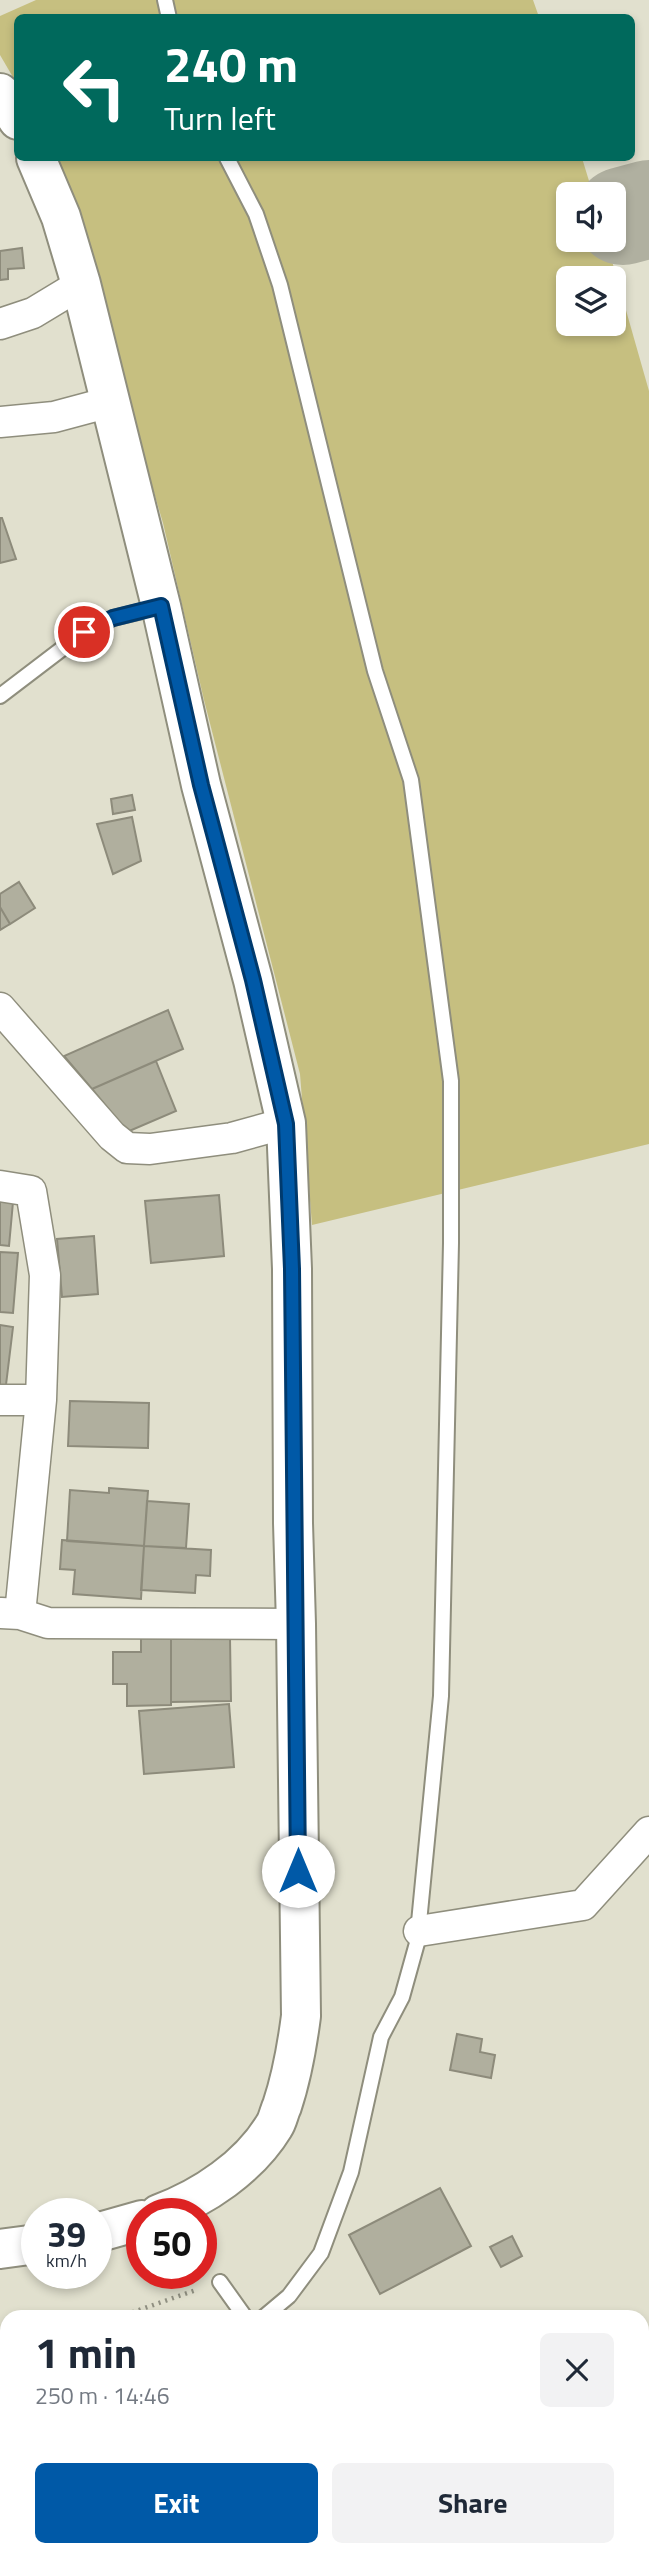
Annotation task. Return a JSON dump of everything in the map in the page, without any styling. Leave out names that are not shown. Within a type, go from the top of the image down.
[{"type":"main road","points":[[0,93],[14,114]]},
{"type":"main road","points":[[37,161],[61,217],[81,284],[161,606],[201,785],[253,980],[286,1124],[292,1269],[301,2016],[293,2075],[275,2125],[249,2157],[213,2188],[194,2198]]},
{"type":"main road","points":[[0,2249],[21,2246]]},
{"type":"street","points":[[0,324],[33,313],[81,284]]},
{"type":"street","points":[[0,422],[54,417],[110,402]]},
{"type":"street","points":[[0,1007],[112,1136],[127,1149],[150,1149],[232,1138],[286,1124]]},
{"type":"street","points":[[0,1186],[32,1191],[45,1275],[41,1400],[10,1614],[48,1623],[296,1624]]},
{"type":"street","points":[[0,1401],[41,1400]]},
{"type":"street","points":[[419,1931],[583,1905],[649,1832]]},
{"type":"lane","points":[[229,161],[256,214],[279,285],[375,671],[411,780],[451,1081],[451,1257],[441,1696],[419,1931],[402,1997],[382,2037],[351,2172],[321,2253],[289,2296],[272,2310]]},
{"type":"lane","points":[[0,696],[84,632],[113,618],[161,606]]},
{"type":"lane","points":[[220,2282],[240,2310]]},
{"type":"path","points":[[138,2310],[220,2282]]},
{"type":"shaded area","points":[[36,0],[533,0],[538,14],[14,14],[14,79],[0,55],[0,16]]},
{"type":"shaded area","points":[[56,161],[583,161],[589,182],[556,182],[556,252],[609,252],[613,266],[556,266],[556,336],[626,336],[626,310],[649,391],[649,1144],[312,1225],[300,1074],[204,700],[163,523]]},
{"type":"building","points":[[22,248],[24,268],[8,269],[8,279],[0,280],[0,251]]},
{"type":"building","points":[[0,518],[16,559],[0,563]]},
{"type":"building","points":[[132,795],[135,810],[113,814],[111,799]]},
{"type":"building","points":[[132,817],[141,861],[113,874],[97,824]]},
{"type":"building","points":[[19,882],[35,908],[10,924],[0,907],[0,894]]},
{"type":"building","points":[[0,907],[10,924],[0,930]]},
{"type":"building","points":[[168,1010],[183,1049],[92,1089],[64,1056]]},
{"type":"building","points":[[156,1061],[176,1111],[127,1132],[92,1089]]},
{"type":"building","points":[[219,1195],[224,1256],[151,1263],[145,1201]]},
{"type":"building","points":[[0,1201],[13,1202],[9,1246],[0,1245]]},
{"type":"building","points":[[94,1236],[98,1294],[62,1297],[57,1239]]},
{"type":"building","points":[[0,1252],[18,1253],[13,1313],[0,1312]]},
{"type":"building","points":[[0,1325],[13,1327],[5,1393],[0,1393]]},
{"type":"building","points":[[70,1401],[149,1403],[148,1448],[68,1446]]},
{"type":"building","points":[[109,1488],[148,1491],[144,1546],[67,1541],[70,1490],[109,1493]]},
{"type":"building","points":[[147,1501],[189,1504],[186,1548],[144,1546]]},
{"type":"building","points":[[62,1540],[144,1546],[141,1599],[73,1594],[75,1570],[60,1569]]},
{"type":"building","points":[[144,1546],[211,1550],[210,1576],[196,1575],[195,1593],[141,1590]]},
{"type":"building","points":[[141,1634],[171,1634],[171,1705],[127,1706],[127,1684],[113,1684],[113,1652],[141,1652]]},
{"type":"building","points":[[171,1639],[230,1639],[231,1701],[171,1702]]},
{"type":"building","points":[[229,1704],[234,1767],[144,1774],[139,1711]]},
{"type":"building","points":[[457,2034],[482,2039],[480,2052],[495,2055],[491,2078],[450,2070]]},
{"type":"building","points":[[440,2188],[471,2246],[380,2294],[349,2235]]},
{"type":"building","points":[[512,2236],[522,2256],[501,2267],[490,2247]]},
{"type":"taxiway","points":[[626,215],[649,209]]},
{"type":"route","points":[[84,632],[113,618],[161,606],[201,785],[253,980],[286,1124],[292,1269],[298,1871]]}]
